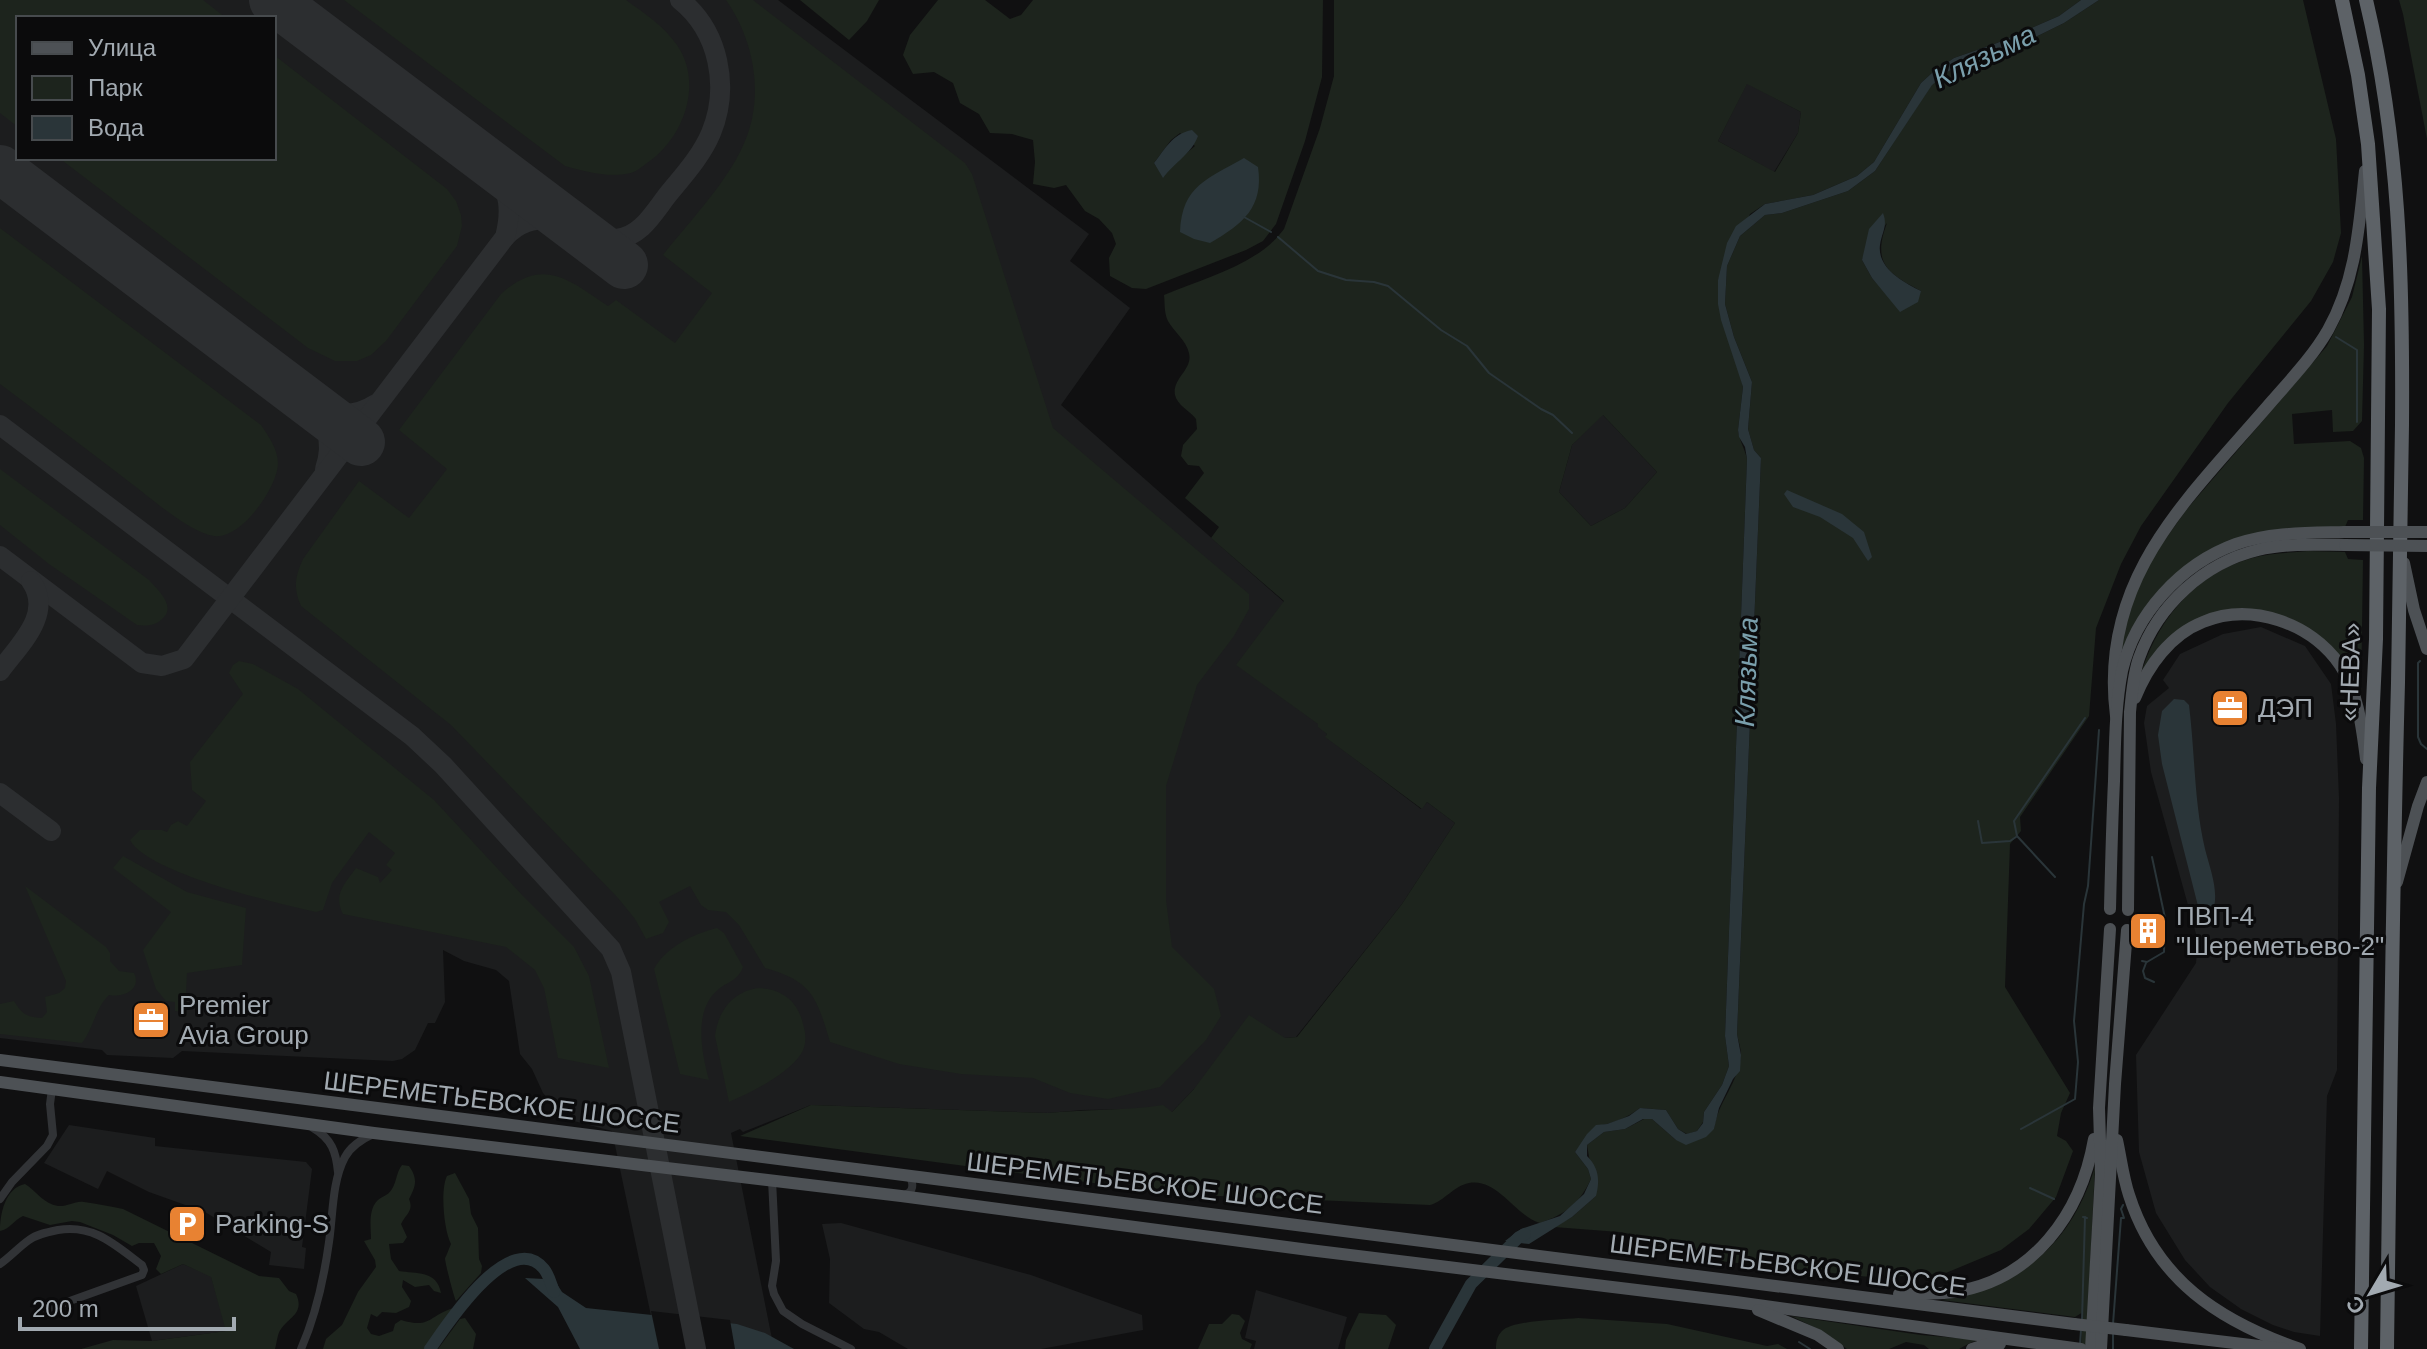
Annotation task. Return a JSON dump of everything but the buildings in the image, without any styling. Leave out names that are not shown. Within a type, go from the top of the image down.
[{"type":"highway","name":"«НЕВА»","points":[[2342,0],[2358,75],[2368,144],[2379,309],[2376,639],[2369,788],[2361,1349]]},
{"type":"highway","name":"«НЕВА»","points":[[2366,0],[2386,95],[2395,164],[2403,303],[2387,1349]]},
{"type":"main road","points":[[2116,716],[2112,684],[2117,632],[2125,604],[2147,557],[2182,506],[2308,360],[2341,304],[2353,271],[2368,144]]},
{"type":"main road","points":[[2128,910],[2130,712],[2135,673],[2146,642],[2162,615],[2197,579],[2225,562],[2259,550],[2345,538],[2427,532]]},
{"type":"main road","points":[[2110,909],[2116,716],[2123,670],[2135,636],[2168,588],[2189,569],[2220,551],[2276,535],[2427,546]]},
{"type":"main road","points":[[2401,550],[2417,623],[2427,649]]},
{"type":"main road","points":[[2130,712],[2156,659],[2170,644],[2194,627],[2225,616],[2269,617],[2287,623],[2323,645],[2341,666],[2352,689],[2363,735],[2369,788]]},
{"type":"main road","points":[[2393,901],[2427,782]]},
{"type":"main road","points":[[2091,1349],[2101,1174],[2099,1108],[2110,929]]},
{"type":"main road","points":[[2101,1349],[2127,930]]},
{"type":"main road","name":"ШЕРЕМЕТЬЕВСКОЕ ШОССЕ","points":[[0,1060],[2284,1349]]},
{"type":"main road","name":"ШЕРЕМЕТЬЕВСКОЕ ШОССЕ","points":[[0,1082],[374,1133],[901,1196],[2081,1349]]},
{"type":"main road","points":[[1850,1294],[1956,1292],[2004,1275],[2023,1263],[2055,1232],[2076,1200],[2091,1155],[2099,1108]]},
{"type":"main road","points":[[2113,1121],[2129,1194],[2145,1232],[2163,1261],[2190,1291],[2226,1318],[2300,1349]]},
{"type":"main road","points":[[1736,1302],[1818,1335],[1838,1349]]},
{"type":"main road","points":[[1972,1349],[1988,1344],[2030,1342]]},
{"type":"street","points":[[0,1199],[53,1135],[52,1089]]},
{"type":"street","points":[[308,1124],[331,1143],[339,1173]]},
{"type":"street","points":[[301,1349],[318,1299],[339,1173],[354,1145],[374,1133]]},
{"type":"street","points":[[901,1196],[912,1188],[911,1179],[902,1174]]},
{"type":"street","points":[[772,1180],[776,1261],[772,1286],[774,1294],[783,1311],[851,1349]]},
{"type":"street","points":[[0,1264],[31,1239],[47,1232],[75,1228],[95,1233],[112,1242],[142,1265],[142,1275],[42,1311]]},
{"type":"shaded area","points":[[0,0],[778,0],[1089,234],[1070,261],[1130,308],[1061,405],[1284,602],[1237,665],[1319,724],[1326,737],[1421,809],[1427,802],[1455,823],[1402,904],[1296,1037],[1285,1038],[1194,1089],[1172,1112],[1139,1109],[1048,1113],[811,1105],[743,1132],[740,1129],[731,1133],[774,1349],[658,1349],[612,1131],[574,1121],[561,1113],[543,1093],[532,1069],[520,1054],[509,981],[496,970],[464,961],[443,950],[445,1002],[435,1023],[428,1023],[415,1050],[393,1061],[182,1051],[173,1058],[107,1055],[102,1050],[0,1038]]},
{"type":"shaded area","points":[[1747,83],[1801,112],[1798,133],[1774,172],[1718,141]]},
{"type":"shaded area","points":[[1602,414],[1657,472],[1625,508],[1591,526],[1559,492],[1572,445]]},
{"type":"shaded area","points":[[2261,627],[2305,646],[2331,684],[2336,724],[2339,798],[2337,1070],[2327,1096],[2320,1336],[2273,1325],[2241,1309],[2210,1287],[2185,1260],[2156,1213],[2139,1152],[2136,1055],[2196,963],[2198,941],[2151,772],[2144,723],[2147,706],[2169,688],[2163,680],[2180,654],[2223,634]]},
{"type":"shaded area","points":[[69,1125],[155,1138],[155,1146],[306,1162],[312,1169],[302,1247],[306,1248],[304,1269],[269,1265],[271,1252],[205,1212],[149,1192],[107,1171],[98,1189],[44,1163]]},
{"type":"shaded area","points":[[841,1223],[1031,1275],[1142,1315],[1143,1330],[1041,1349],[908,1349],[879,1332],[864,1329],[829,1303],[830,1259],[822,1224]]},
{"type":"shaded area","points":[[183,1264],[211,1276],[227,1331],[152,1341],[136,1286]]},
{"type":"shaded area","points":[[1256,1290],[1347,1317],[1338,1349],[1254,1349],[1256,1341],[1245,1338]]},
{"type":"green space","points":[[0,0],[203,0],[223,16],[16,16],[16,125],[0,113]]},
{"type":"green space","points":[[344,0],[626,0],[660,26],[677,45],[689,77],[686,110],[671,140],[660,153],[633,172],[606,175],[565,166]]},
{"type":"green space","points":[[726,0],[753,0],[965,163],[972,174],[1053,428],[1249,594],[1249,609],[1234,636],[1197,685],[1166,786],[1166,900],[1172,947],[1214,989],[1221,1016],[1206,1040],[1160,1087],[1108,1099],[1070,1093],[1033,1078],[961,1074],[899,1064],[830,1042],[811,994],[794,979],[765,968],[739,925],[726,912],[708,910],[701,905],[690,886],[659,902],[669,922],[663,933],[646,939],[618,898],[451,725],[301,606],[296,582],[303,559],[359,481],[409,518],[447,469],[399,430],[501,294],[530,276],[556,276],[608,306],[616,300],[675,343],[712,293],[663,255],[732,166],[748,133],[753,114],[754,74],[750,54]]},
{"type":"green space","points":[[800,0],[879,0],[867,21],[849,40]]},
{"type":"green space","points":[[938,0],[985,0],[1010,19],[1021,15],[1033,0],[1323,0],[1322,77],[1305,141],[1276,224],[1263,241],[1246,250],[1146,289],[1132,288],[1110,276],[1109,258],[1116,244],[1112,233],[1099,219],[1085,211],[1066,185],[1054,188],[1033,184],[1033,140],[1012,134],[990,133],[979,114],[960,103],[953,83],[934,72],[913,74],[903,55],[910,35]],"holes":[[[1180,133],[1195,146],[1173,164],[1163,177],[1154,163],[1171,140]]]},
{"type":"green space","points":[[1334,0],[2081,0],[2059,16],[1954,58],[1933,72],[1921,83],[1874,162],[1857,176],[1813,195],[1765,204],[1750,214],[1718,280],[1743,387],[1738,430],[1747,459],[1725,1036],[1729,1066],[1722,1085],[1704,1112],[1703,1122],[1697,1131],[1687,1134],[1678,1129],[1666,1110],[1640,1108],[1619,1120],[1596,1126],[1575,1152],[1588,1169],[1591,1179],[1586,1188],[1571,1207],[1540,1223],[1522,1213],[1497,1191],[1479,1183],[1463,1185],[1430,1205],[1151,1193],[740,1136],[811,1105],[1048,1113],[1163,1105],[1172,1112],[1194,1089],[1249,1015],[1285,1038],[1297,1037],[1402,904],[1455,823],[1427,802],[1422,809],[1325,737],[1327,734],[1318,724],[1236,665],[1284,601],[1211,538],[1219,527],[1185,498],[1204,473],[1199,466],[1188,465],[1181,456],[1183,445],[1197,429],[1196,419],[1175,395],[1176,384],[1188,364],[1189,353],[1168,321],[1164,295],[1245,261],[1260,252],[1284,229],[1320,128],[1334,76]],"holes":[[[1747,84],[1801,112],[1798,133],[1775,172],[1718,141]],[[1603,415],[1657,472],[1625,508],[1591,526],[1559,492],[1572,445]]]},
{"type":"green space","points":[[2099,0],[2303,0],[2336,139],[2341,233],[2333,262],[2311,301],[2228,403],[2141,526],[2121,564],[2096,628],[2089,716],[2020,817],[2021,831],[2010,844],[2005,987],[2070,1093],[2061,1113],[2057,1136],[2066,1141],[2073,1151],[2056,1197],[2029,1229],[2001,1250],[1941,1275],[1870,1277],[1672,1256],[1642,1236],[1554,1227],[1572,1217],[1596,1196],[1587,1145],[1604,1132],[1625,1129],[1644,1119],[1652,1119],[1676,1140],[1714,1129],[1719,1110],[1740,1064],[1737,1034],[1761,458],[1754,450],[1748,429],[1752,382],[1725,304],[1727,266],[1740,236],[1765,215],[1782,213],[1848,191],[1875,171],[1932,84],[1949,71],[1997,56],[2064,23]],"holes":[[[1887,223],[1881,248],[1886,265],[1899,278],[1921,291],[1886,294],[1872,278],[1862,260]]]},
{"type":"green space","points":[[2399,0],[2427,0],[2427,139],[2403,14]]},
{"type":"green space","points":[[276,57],[447,189],[461,215],[457,246],[386,341],[371,355],[357,361],[335,361],[308,348],[62,160],[276,160]]},
{"type":"green space","points":[[0,228],[261,425],[275,448],[278,459],[276,474],[256,510],[235,530],[214,536],[182,522],[0,384]]},
{"type":"green space","points":[[2362,256],[2362,421],[2353,431],[2333,432],[2332,410],[2292,414],[2294,444],[2350,441],[2361,448],[2364,458],[2363,520],[2348,520],[2345,527],[2305,528],[2200,556],[2124,651],[2120,649],[2131,605],[2151,559],[2187,509],[2327,346],[2352,297]]},
{"type":"green space","points":[[0,469],[149,580],[167,604],[168,609],[162,619],[150,625],[137,625],[49,564],[0,525]]},
{"type":"green space","points":[[2308,551],[2345,552],[2348,559],[2363,560],[2361,697],[2303,625],[2275,614],[2201,619],[2139,681],[2166,621],[2194,589],[2212,576],[2252,558]]},
{"type":"green space","points":[[239,661],[253,664],[298,689],[434,800],[574,947],[589,976],[609,1068],[558,1058],[544,988],[535,970],[506,947],[343,914],[340,895],[356,868],[378,877],[380,883],[392,870],[386,865],[395,853],[369,832],[332,883],[323,910],[316,912],[187,875],[141,852],[130,840],[140,830],[167,832],[178,821],[187,826],[206,801],[192,790],[190,762],[243,694],[229,673]]},
{"type":"green space","points":[[123,856],[187,892],[246,908],[242,965],[187,973],[185,1012],[175,1011],[175,1002],[166,1001],[156,989],[143,950],[171,912],[113,868]]},
{"type":"green space","points":[[25,886],[106,947],[110,961],[119,971],[134,973],[134,988],[126,994],[109,995],[82,1043],[0,1034],[0,1004],[14,1001],[25,1014],[42,1018],[47,1012],[45,997],[65,988],[66,981]]},
{"type":"green space","points":[[717,928],[724,933],[743,967],[737,977],[711,997],[706,1007],[701,1031],[709,1080],[680,1074],[654,969],[681,942]]},
{"type":"green space","points":[[759,988],[782,994],[793,1003],[801,1016],[804,1046],[795,1061],[778,1076],[729,1102],[715,1036],[719,1018],[734,998]]},
{"type":"green space","points":[[402,1165],[409,1166],[415,1182],[409,1199],[410,1210],[401,1224],[407,1237],[403,1243],[389,1244],[391,1259],[399,1271],[419,1273],[435,1280],[441,1293],[429,1285],[415,1287],[403,1280],[402,1287],[411,1301],[409,1307],[396,1313],[382,1312],[377,1317],[371,1314],[367,1328],[371,1334],[379,1336],[393,1331],[395,1324],[401,1320],[424,1322],[453,1308],[424,1349],[323,1349],[326,1339],[342,1325],[358,1292],[376,1267],[364,1241],[371,1239],[372,1209],[394,1186]]},
{"type":"green space","points":[[2095,1167],[2086,1349],[2081,1349],[2083,1312],[2075,1317],[1942,1300],[1996,1284],[2039,1258],[2072,1219]]},
{"type":"green space","points":[[455,1173],[469,1199],[471,1214],[478,1228],[482,1266],[481,1273],[456,1301],[445,1261],[451,1244],[446,1230],[443,1200],[447,1176]]},
{"type":"green space","points":[[25,1184],[53,1205],[81,1202],[123,1209],[259,1276],[279,1278],[289,1291],[296,1294],[299,1306],[280,1331],[275,1349],[81,1349],[113,1340],[152,1341],[226,1331],[211,1277],[183,1264],[161,1274],[156,1269],[161,1256],[154,1243],[132,1246],[80,1222],[50,1225],[23,1216],[0,1231],[8,1196],[18,1186]]},
{"type":"green space","points":[[1359,1313],[1386,1315],[1396,1325],[1388,1349],[1345,1349]]},
{"type":"green space","points":[[1232,1314],[1239,1315],[1245,1321],[1240,1333],[1242,1339],[1252,1344],[1250,1349],[1198,1349],[1209,1324],[1222,1324]]},
{"type":"green space","points":[[1791,1316],[1921,1335],[1981,1340],[1959,1349],[1929,1349],[1906,1342],[1889,1349],[1847,1349],[1824,1332]]},
{"type":"green space","points":[[465,1318],[476,1334],[473,1349],[438,1349],[460,1319]]},
{"type":"green space","points":[[1578,1318],[1667,1324],[1767,1346],[1778,1344],[1787,1349],[1496,1349],[1499,1335],[1508,1327]]},
{"type":"water","points":[[2081,0],[2099,0],[2064,23],[1997,56],[1949,71],[1932,85],[1875,171],[1848,191],[1782,213],[1765,215],[1740,236],[1727,266],[1725,304],[1752,382],[1748,429],[1754,450],[1761,458],[1737,1034],[1740,1071],[1719,1108],[1714,1129],[1706,1137],[1686,1145],[1652,1119],[1643,1119],[1625,1129],[1604,1132],[1587,1145],[1587,1156],[1598,1174],[1596,1196],[1572,1217],[1529,1244],[1505,1241],[1521,1229],[1560,1216],[1584,1194],[1591,1179],[1588,1169],[1575,1152],[1596,1125],[1629,1116],[1640,1108],[1666,1110],[1678,1129],[1686,1134],[1697,1131],[1729,1066],[1725,1036],[1747,459],[1738,430],[1743,387],[1718,304],[1718,280],[1727,243],[1736,226],[1765,204],[1813,195],[1857,176],[1874,162],[1921,83],[1933,72],[1954,58],[2059,16]]},
{"type":"water","points":[[1192,130],[1198,136],[1195,142],[1163,178],[1154,163],[1174,138]]},
{"type":"water","points":[[1244,158],[1258,167],[1258,193],[1249,213],[1210,243],[1180,232],[1182,216],[1192,193],[1208,178]]},
{"type":"water","points":[[1883,213],[1885,225],[1880,253],[1883,261],[1899,279],[1921,291],[1918,302],[1900,312],[1872,278],[1862,260],[1869,229]]},
{"type":"water","points":[[1787,490],[1842,514],[1864,532],[1872,557],[1868,561],[1853,538],[1820,517],[1793,507],[1784,494]]},
{"type":"water","points":[[2174,699],[2184,700],[2189,705],[2199,813],[2215,892],[2210,916],[2199,910],[2162,764],[2158,735],[2162,711]]},
{"type":"water","points":[[552,1276],[562,1292],[586,1308],[737,1324],[765,1333],[794,1349],[580,1349],[558,1307],[525,1278],[544,1279]]},
{"type":"pier","points":[[651,1311],[730,1320],[735,1349],[659,1349]]},
{"type":"waterway","points":[[1244,217],[1271,232]]},
{"type":"waterway","points":[[1278,237],[1318,271],[1346,280],[1388,286],[1441,330],[1467,346],[1489,373],[1553,415],[1572,433]]},
{"type":"waterway","points":[[2336,337],[2357,350],[2357,422]]},
{"type":"waterway","points":[[2420,661],[2418,737],[2427,749]]},
{"type":"waterway","points":[[2055,877],[2017,836],[2014,821],[2085,718]]},
{"type":"waterway","points":[[2021,1129],[2075,1099],[2078,1062],[2074,1021],[2099,730]]},
{"type":"waterway","points":[[1978,821],[1982,843],[2010,841],[2016,837]]},
{"type":"waterway","points":[[2142,961],[2147,962],[2164,952],[2165,918],[2152,857]]},
{"type":"waterway","points":[[2146,963],[2143,971],[2145,978],[2154,982]]},
{"type":"waterway","points":[[2030,1188],[2054,1199]]},
{"type":"waterway","points":[[2113,1324],[2123,1205]]},
{"type":"waterway","points":[[2083,1217],[2087,1218]]},
{"type":"waterway","points":[[2082,1320],[2085,1217]]},
{"type":"waterway","name":"Клязьма","points":[[1435,1349],[1471,1284],[1525,1234]]},
{"type":"waterway","name":"Клязьма","points":[[430,1349],[480,1285],[497,1270],[514,1261],[530,1259],[544,1269],[554,1292]]},
{"type":"waterway","points":[[2080,1344],[2081,1330]]},
{"type":"waterway","points":[[2113,1334],[2113,1349]]},
{"type":"waterway","points":[[1799,1342],[1810,1349]]},
{"type":"taxiway","points":[[505,237],[521,225],[546,219],[600,238],[625,237],[645,224],[691,166],[711,133],[717,115],[720,79],[712,44],[704,27],[680,0]]},
{"type":"taxiway","points":[[0,556],[142,663],[162,666],[184,659],[505,237],[508,202],[496,168]]},
{"type":"taxiway","points":[[325,469],[329,440],[323,423],[304,400],[340,414],[358,412],[376,404]]},
{"type":"taxiway","points":[[0,425],[412,736],[443,765],[611,949],[621,972],[696,1349]]},
{"type":"taxiway","points":[[0,671],[24,640],[36,617],[39,605],[31,581]]},
{"type":"taxiway","points":[[0,793],[51,831]]},
{"type":"runway","points":[[273,0],[624,265]]},
{"type":"runway","points":[[0,169],[361,442]]},
{"type":"place","name":"ДЭП","points":[[2230,708]]},
{"type":"place","name":"ПВП-4 \"Шереметьево-2\"","points":[[2148,931]]},
{"type":"place","name":"Premier Avia Group","points":[[151,1020]]},
{"type":"place","name":"Parking-S","points":[[187,1224]]}]
